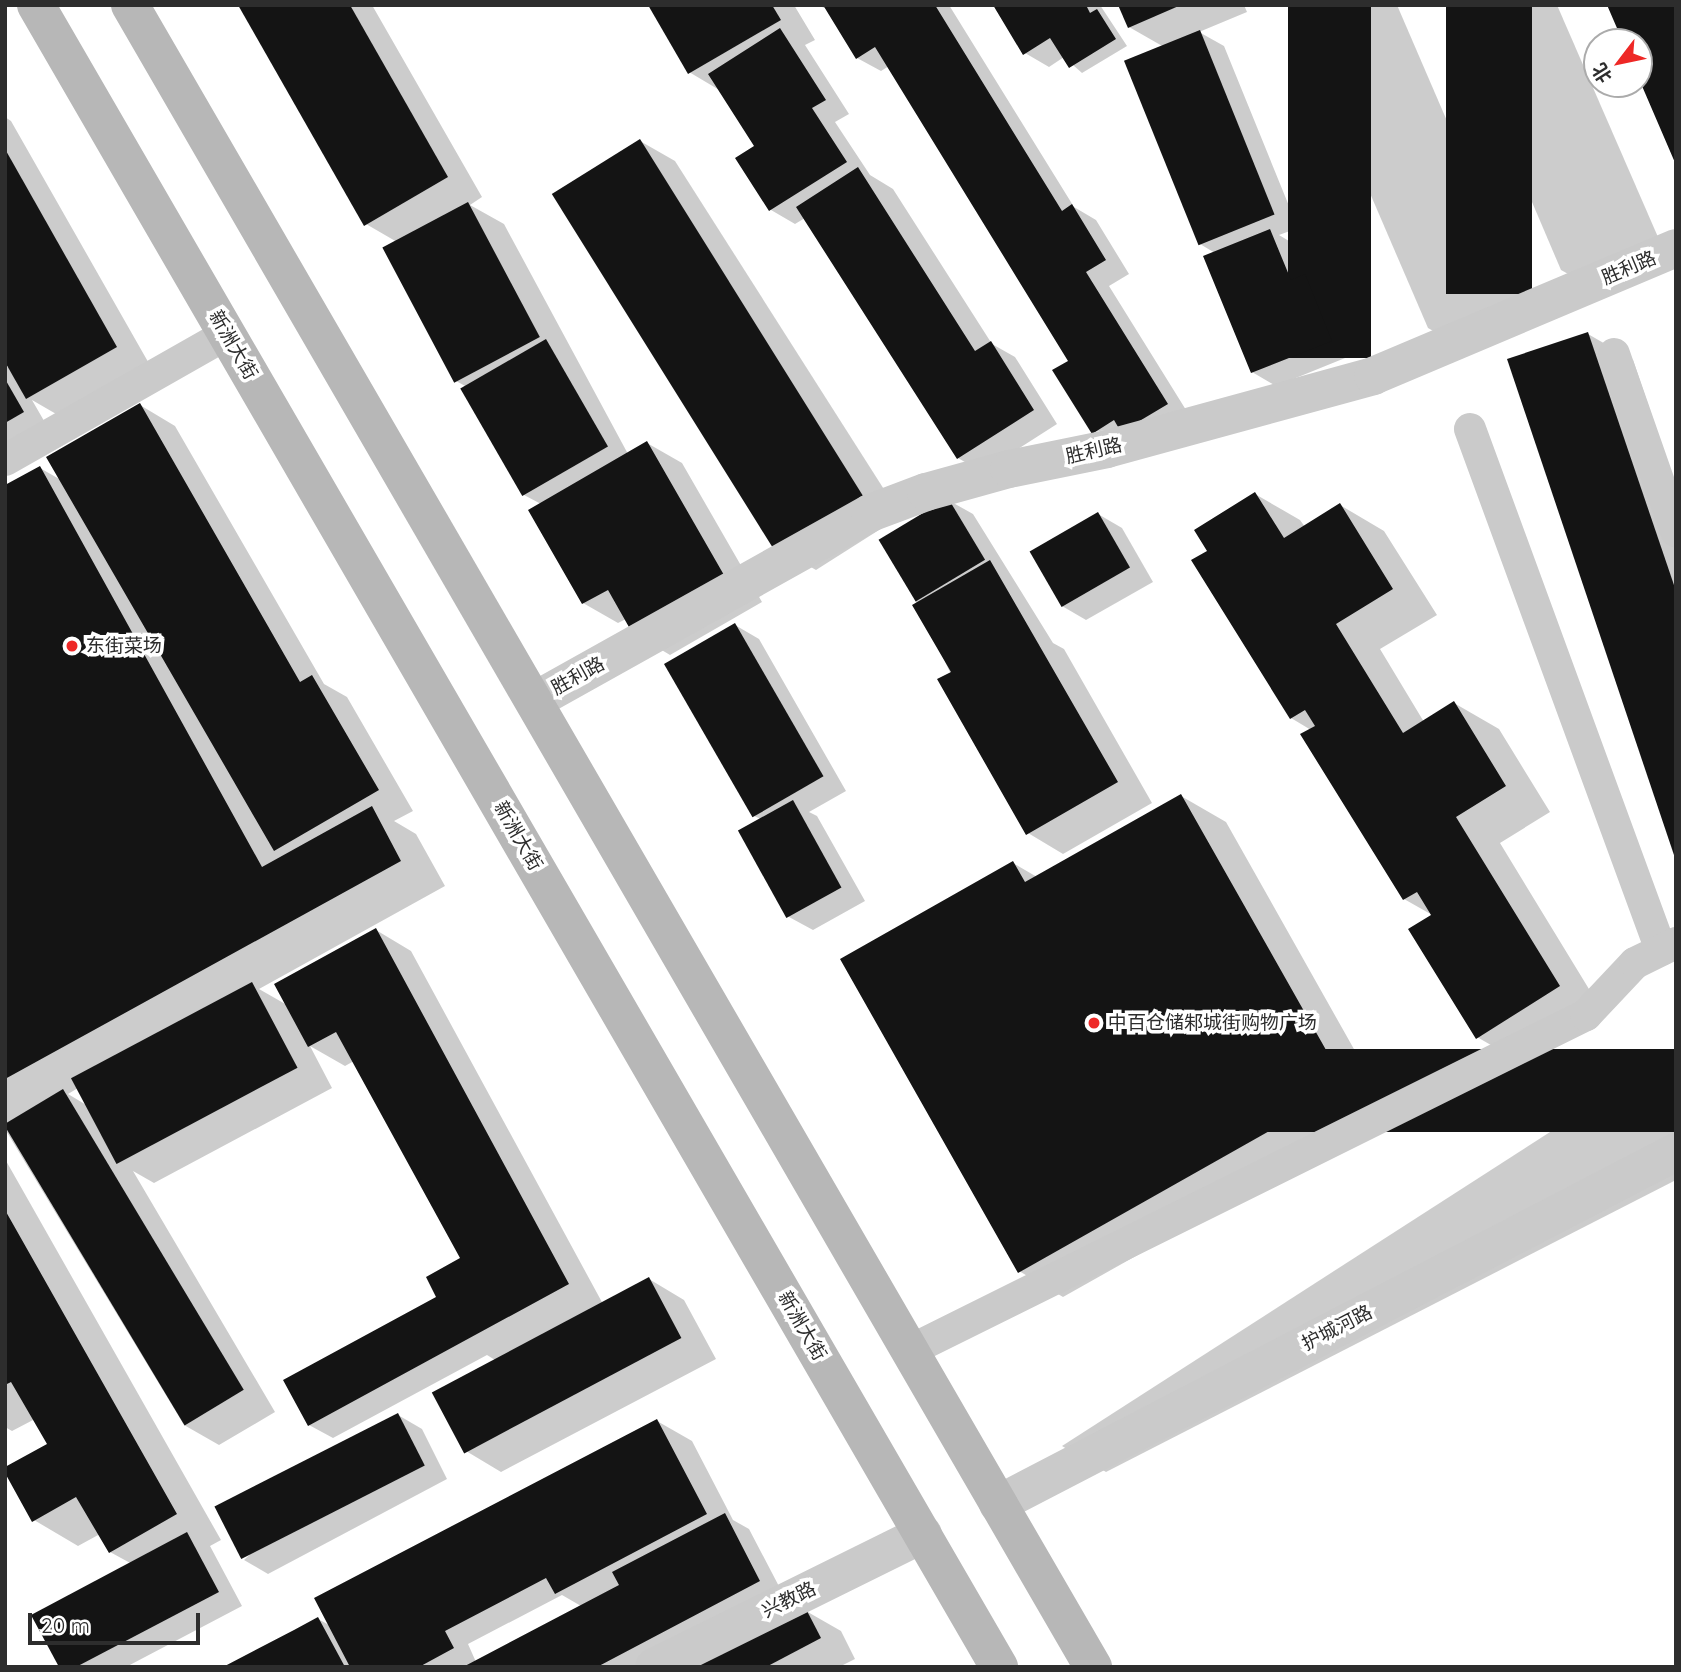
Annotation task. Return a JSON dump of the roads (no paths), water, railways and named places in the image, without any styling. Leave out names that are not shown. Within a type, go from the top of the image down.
[{"type":"main road","name":"新洲大街","points":[[36,5],[999,1667]]},
{"type":"main road","points":[[130,5],[1093,1667]]},
{"type":"street","name":"胜利路","points":[[534,701],[870,513],[997,472],[1107,449],[1373,376],[1676,248]]},
{"type":"street","name":"护城河路","points":[[998,1504],[1676,1152]]},
{"type":"street","name":"兴教路","points":[[654,1667],[923,1534]]},
{"type":"lane","points":[[5,460],[227,334]]},
{"type":"lane","points":[[1614,354],[1676,531]]},
{"type":"lane","points":[[909,1351],[1586,1015],[1635,963],[1669,946],[1470,429]]},
{"type":"place","name":"东街菜场","points":[[72,646]]},
{"type":"place","name":"中百仓储邾城街购物广场","points":[[1094,1023]]}]
